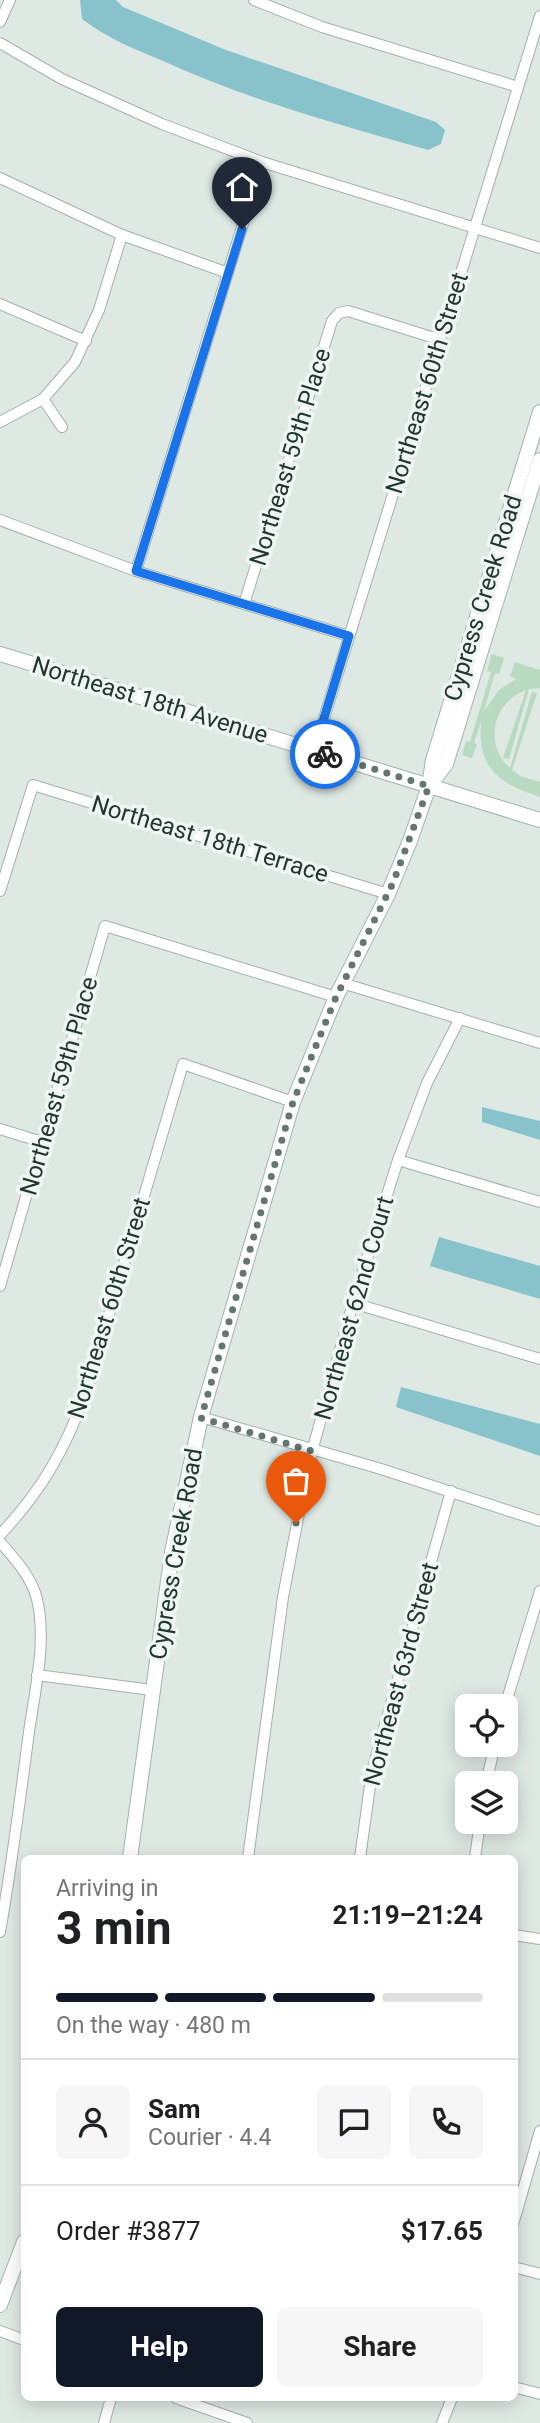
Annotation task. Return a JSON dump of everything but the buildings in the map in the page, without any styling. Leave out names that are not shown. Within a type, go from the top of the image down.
[{"type":"street","points":[[0,22],[10,0]]},
{"type":"street","points":[[254,0],[322,27],[518,87]]},
{"type":"street","name":"Northeast 60th Street","points":[[314,751],[540,16]]},
{"type":"street","points":[[0,43],[62,79],[162,124],[262,162],[540,248]]},
{"type":"street","points":[[136,571],[262,162]]},
{"type":"street","points":[[0,178],[122,234],[229,273]]},
{"type":"street","points":[[0,422],[43,399],[75,362],[99,310],[122,234]]},
{"type":"street","points":[[0,304],[86,341]]},
{"type":"street","name":"Northeast 59th Place","points":[[244,604],[332,321],[339,313],[348,311],[441,340]]},
{"type":"street","points":[[43,399],[62,427]]},
{"type":"street","name":"Cypress Creek Road","points":[[130,1855],[172,1552],[201,1418],[293,1102],[342,983],[388,894],[429,786],[433,760],[540,411]]},
{"type":"street","name":"Cypress Creek Road","points":[[429,786],[446,764],[540,460]]},
{"type":"street","points":[[0,520],[136,571],[349,636]]},
{"type":"street","name":"Northeast 18th Avenue","points":[[0,654],[540,820]]},
{"type":"street","name":"Northeast 18th Terrace","points":[[0,891],[33,785],[388,894]]},
{"type":"street","name":"Northeast 59th Place","points":[[0,1286],[105,926],[336,997]]},
{"type":"street","points":[[342,983],[540,1044]]},
{"type":"street","name":"Northeast 62nd Court","points":[[248,1855],[283,1597],[312,1451],[353,1303],[398,1160],[427,1083],[460,1018]]},
{"type":"street","name":"Northeast 60th Street","points":[[0,1535],[39,1489],[74,1425],[183,1064],[293,1102]]},
{"type":"street","points":[[0,1129],[42,1142]]},
{"type":"street","points":[[398,1160],[540,1202]]},
{"type":"street","points":[[353,1303],[540,1359]]},
{"type":"street","points":[[201,1418],[381,1469],[540,1521]]},
{"type":"street","name":"Northeast 63rd Street","points":[[360,1855],[372,1771],[451,1491]]},
{"type":"street","points":[[0,1542],[22,1566],[36,1598],[41,1623],[37,1675],[5,1871],[0,1932]]},
{"type":"street","points":[[509,1694],[540,1591]]},
{"type":"street","points":[[37,1675],[152,1690]]},
{"type":"street","points":[[475,1855],[478,1834]]},
{"type":"street","points":[[518,1936],[540,1939]]},
{"type":"street","points":[[518,2207],[540,2131]]},
{"type":"street","points":[[0,2305],[21,2250]]},
{"type":"street","points":[[518,2268],[540,2274]]},
{"type":"street","points":[[0,2331],[21,2339]]},
{"type":"street","points":[[518,2388],[540,2394]]},
{"type":"street","points":[[104,2423],[110,2401]]},
{"type":"street","points":[[185,2401],[247,2423]]},
{"type":"street","points":[[442,2423],[451,2401]]},
{"type":"green space","points":[[492,654],[504,658],[499,674],[495,673],[484,711],[499,690],[516,679],[510,676],[515,662],[540,670],[540,688],[529,689],[509,759],[503,758],[526,690],[506,704],[499,714],[494,736],[496,747],[502,758],[510,768],[532,692],[537,693],[512,770],[520,776],[540,782],[540,797],[513,786],[494,772],[483,751],[481,722],[472,758],[462,755],[466,741],[470,742],[491,672],[487,671]]},
{"type":"water","points":[[80,0],[116,0],[123,7],[226,50],[436,122],[445,130],[441,144],[428,150],[294,110],[195,75],[121,43],[91,26],[82,19]]},
{"type":"water","points":[[482,1107],[540,1121],[540,1140],[482,1122]]},
{"type":"water","points":[[439,1237],[540,1266],[540,1299],[430,1266]]},
{"type":"water","points":[[401,1387],[540,1424],[540,1456],[396,1407]]},
{"type":"way so far","points":[[296,1523],[312,1451],[201,1418],[293,1102],[336,997],[393,883],[429,786],[325,754]]},
{"type":"route","points":[[242,229],[136,571],[349,636],[314,751],[325,754]]}]
